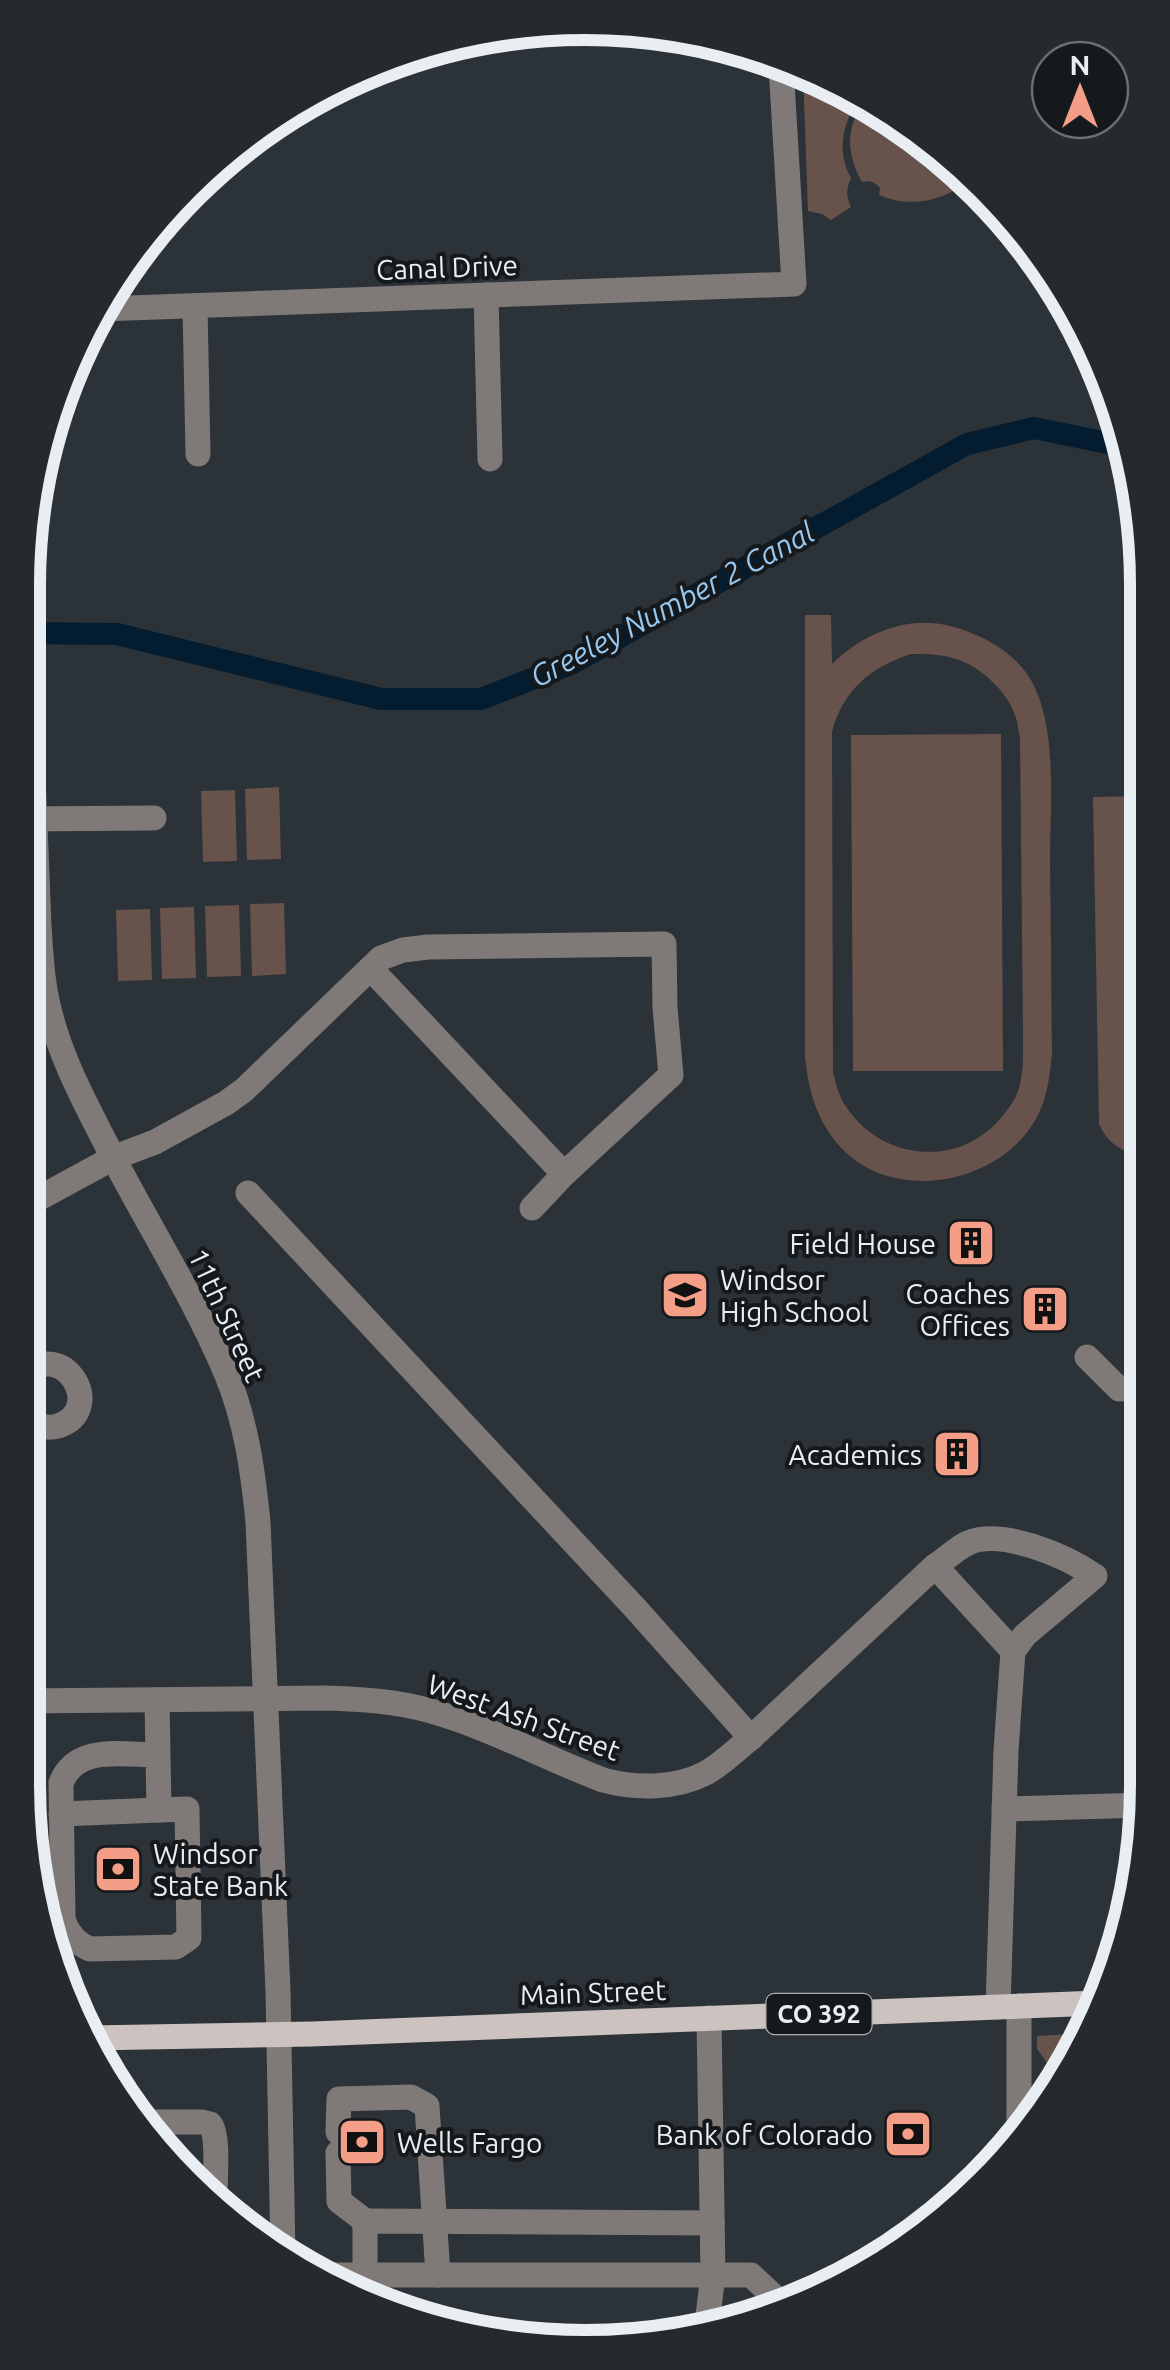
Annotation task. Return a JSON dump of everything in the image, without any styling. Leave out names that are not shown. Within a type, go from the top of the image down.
[{"type":"main road","name":"Main Street","points":[[102,2038],[1084,2004]]},
{"type":"street","name":"Canal Drive","points":[[115,309],[794,284],[782,77]]},
{"type":"street","points":[[486,295],[490,460]]},
{"type":"street","points":[[195,306],[198,454]]},
{"type":"street","points":[[40,819],[154,818]]},
{"type":"street","name":"11th Street","points":[[40,944],[49,1009],[73,1080],[228,1377],[253,1471],[280,2034],[283,2238]]},
{"type":"street","points":[[40,1197],[113,1158],[155,1142],[232,1099],[381,958],[394,952],[416,948],[664,944],[671,1075],[532,1208]]},
{"type":"street","points":[[371,969],[564,1174]]},
{"type":"street","points":[[248,1193],[751,1738]]},
{"type":"street","points":[[1087,1357],[1120,1389],[1130,1388]]},
{"type":"street","points":[[40,1366],[60,1366],[69,1372],[80,1390],[80,1401],[76,1412],[60,1426],[40,1426]]},
{"type":"street","name":"West Ash Street","points":[[40,1701],[359,1699],[430,1710],[582,1772],[620,1785],[649,1787],[707,1772],[751,1738],[935,1566],[968,1544],[986,1538],[1022,1544],[1073,1560],[1095,1576],[1025,1635],[1013,1651]]},
{"type":"street","points":[[935,1566],[1013,1651],[1004,1808],[1008,2007],[1018,2115]]},
{"type":"street","points":[[157,1700],[159,1810]]},
{"type":"street","points":[[60,1814],[187,1808],[190,1938],[176,1948],[90,1949],[70,1935],[63,1919],[60,1814],[61,1784],[66,1771],[77,1760],[96,1755],[158,1754]]},
{"type":"street","points":[[1004,1808],[1129,1806]]},
{"type":"street","points":[[707,2316],[713,2275],[708,2018]]},
{"type":"street","points":[[438,2275],[435,2222],[427,2106],[411,2098],[339,2099],[339,2201],[365,2221],[435,2222],[712,2223]]},
{"type":"street","points":[[157,2122],[210,2124],[214,2133],[215,2184]]},
{"type":"street","points":[[365,2221],[365,2275]]},
{"type":"street","points":[[346,2275],[751,2275],[774,2296]]},
{"type":"shaded area","points":[[803,85],[853,110],[843,137],[851,178],[847,192],[851,207],[831,220],[808,211]]},
{"type":"shaded area","points":[[858,113],[888,132],[957,188],[915,202],[879,195],[876,184],[862,182],[853,161],[850,141]]},
{"type":"shaded area","points":[[805,615],[831,615],[832,664],[871,636],[902,625],[934,623],[973,634],[1006,652],[1031,680],[1040,699],[1049,744],[1052,1053],[1042,1106],[1022,1138],[1000,1157],[973,1171],[944,1179],[914,1181],[885,1175],[858,1162],[829,1132],[814,1101],[805,1056]],"holes":[[[911,654],[953,658],[985,675],[1011,706],[1020,738],[1021,1081],[1008,1109],[982,1135],[962,1146],[920,1152],[880,1139],[862,1125],[847,1108],[833,1072],[832,732],[843,704],[861,682],[883,666]]]},
{"type":"shaded area","points":[[1001,734],[1003,1071],[853,1071],[851,735]]},
{"type":"shaded area","points":[[279,787],[281,859],[247,860],[245,789]]},
{"type":"shaded area","points":[[235,790],[237,861],[203,862],[201,791]]},
{"type":"shaded area","points":[[1130,796],[1130,1152],[1107,1137],[1099,1124],[1093,797]]},
{"type":"shaded area","points":[[284,903],[286,974],[252,976],[250,904]]},
{"type":"shaded area","points":[[239,905],[241,976],[207,977],[205,906]]},
{"type":"shaded area","points":[[194,907],[196,978],[162,979],[160,908]]},
{"type":"shaded area","points":[[150,909],[152,980],[118,981],[116,910]]},
{"type":"shaded area","points":[[1070,2034],[1051,2068],[1037,2049],[1037,2036]]},
{"type":"waterway","name":"Greeley Number 2 Canal","points":[[40,633],[117,634],[381,699],[481,699],[573,663],[967,444],[1034,428],[1111,444]]},
{"type":"place","name":"Field House","points":[[971,1243]]},
{"type":"place","name":"Windsor High School","points":[[685,1295]]},
{"type":"place","name":"Coaches Offices","points":[[1045,1309]]},
{"type":"place","name":"Academics","points":[[957,1454]]},
{"type":"place","name":"Windsor State Bank","points":[[118,1869]]},
{"type":"place","name":"Bank of Colorado","points":[[908,2134]]},
{"type":"place","name":"Wells Fargo","points":[[362,2142]]}]
